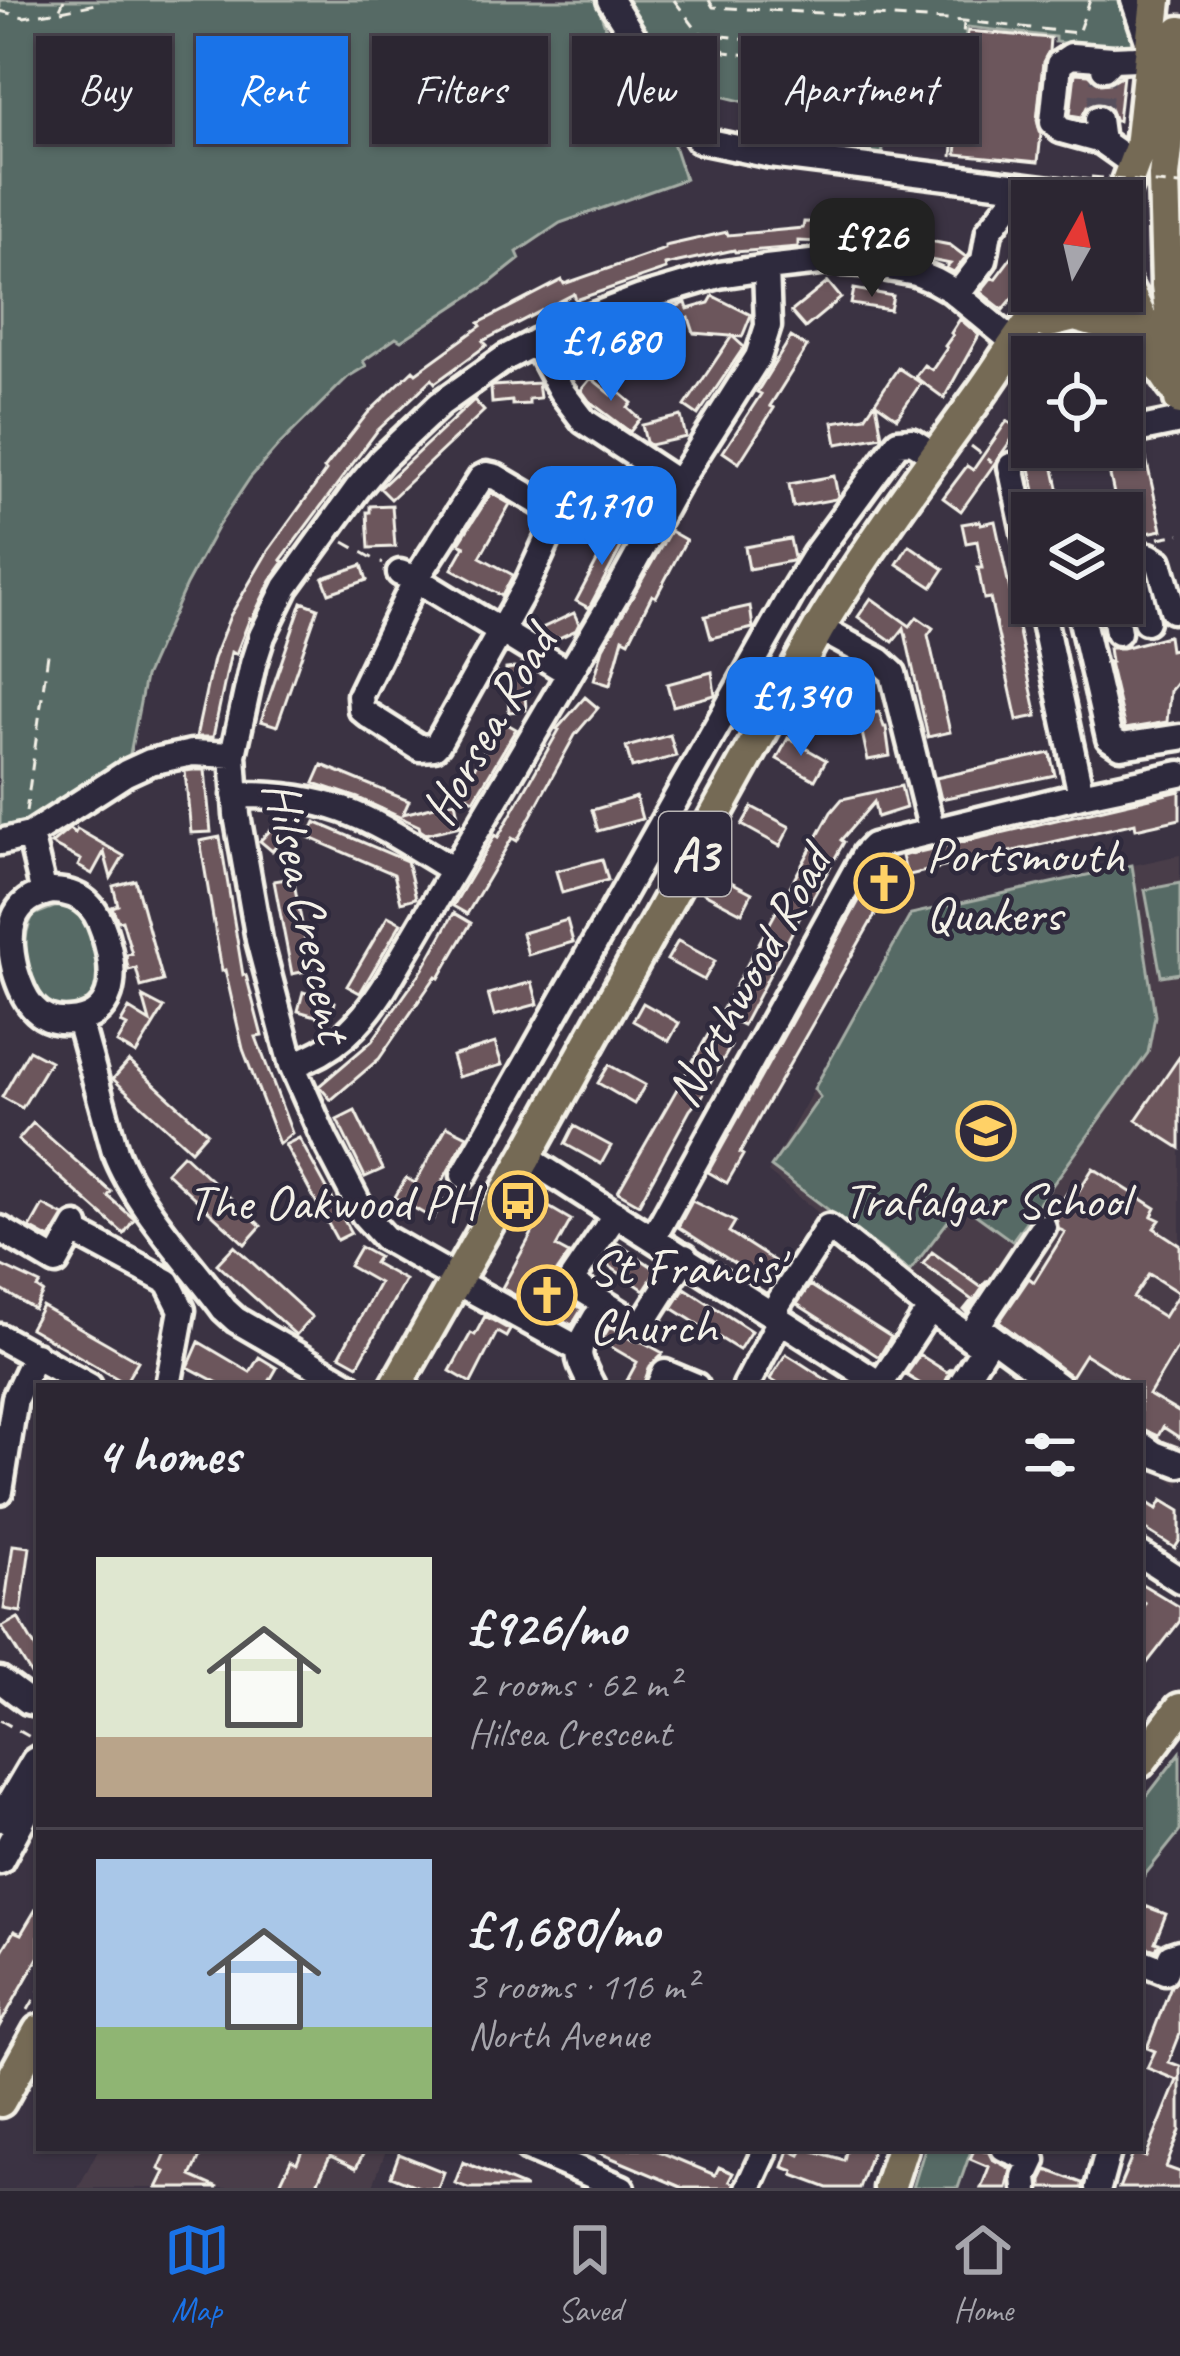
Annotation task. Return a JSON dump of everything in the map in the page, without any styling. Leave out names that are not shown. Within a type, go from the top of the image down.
[{"type":"main road","points":[[1164,26],[1145,119],[1164,184],[1167,285],[1180,398]]},
{"type":"main road","points":[[1143,267],[1164,184]]},
{"type":"main road","name":"A3","points":[[408,1382],[456,1280],[819,628],[1041,312]]},
{"type":"main road","points":[[1027,335],[1073,312]]},
{"type":"main road","points":[[1135,312],[1180,398]]},
{"type":"main road","points":[[1027,335],[1075,316],[1126,332],[1157,358],[1180,398]]},
{"type":"main road","points":[[1143,1754],[1180,1709]]},
{"type":"main road","points":[[0,2101],[36,2036]]},
{"type":"main road","points":[[889,2188],[901,2151]]},
{"type":"street","points":[[610,0],[699,140],[771,154],[1011,185]]},
{"type":"street","points":[[1134,0],[1145,26],[1164,26]]},
{"type":"street","points":[[1164,26],[1136,58],[1109,63],[1071,56],[1059,64],[1053,122],[1061,130],[1099,130],[1164,184]]},
{"type":"street","points":[[957,295],[984,260],[989,231],[1009,206]]},
{"type":"street","name":"Hilsea Crescent","points":[[579,1349],[385,1238],[364,1215],[325,1140],[292,1065],[259,940],[235,795],[233,755],[262,636],[286,587],[357,489],[407,433],[473,379],[567,326],[704,279],[829,261],[861,263],[935,280],[1027,335]]},
{"type":"street","name":"Horsea Road","points":[[292,1065],[325,1053],[360,1023],[384,988],[678,483],[758,357],[768,326],[766,268]]},
{"type":"street","points":[[535,342],[584,422],[678,483]]},
{"type":"street","points":[[1143,429],[1180,421]]},
{"type":"street","points":[[464,1175],[808,566],[895,445],[912,441],[936,456]]},
{"type":"street","points":[[487,476],[559,514],[500,630],[438,742],[427,749],[368,715],[359,702],[408,576],[487,476]]},
{"type":"street","points":[[1143,557],[1159,562],[1172,610]]},
{"type":"street","points":[[408,576],[569,673]]},
{"type":"street","points":[[1143,611],[1146,621]]},
{"type":"street","points":[[1044,624],[1081,795]]},
{"type":"street","points":[[1083,624],[1109,739],[1121,746],[1180,736]]},
{"type":"street","points":[[1117,624],[1118,632]]},
{"type":"street","points":[[819,628],[893,673],[932,832]]},
{"type":"street","points":[[703,748],[742,770]]},
{"type":"street","points":[[0,842],[30,836],[126,772],[149,762],[193,753],[233,755]]},
{"type":"street","name":"Northwood Road","points":[[652,1238],[873,846],[1180,774]]},
{"type":"street","points":[[235,795],[291,796],[341,807],[453,870]]},
{"type":"street","points":[[30,836],[44,893]]},
{"type":"street","points":[[61,891],[80,897],[96,911],[103,926],[113,984],[98,1009],[79,1020],[43,1016],[27,1002],[20,986],[9,945],[11,924],[22,906],[44,893],[61,891]]},
{"type":"street","points":[[79,1020],[115,1151],[131,1186],[224,1309],[248,1329],[345,1383]]},
{"type":"street","points":[[515,1084],[552,1110]]},
{"type":"street","points":[[526,1157],[878,1383]]},
{"type":"street","points":[[616,1214],[570,1282],[641,1326],[685,1257]]},
{"type":"street","points":[[747,1383],[776,1317],[828,1227],[984,1348],[962,1383]]},
{"type":"street","points":[[1043,1227],[977,1326],[1054,1383]]},
{"type":"street","points":[[0,1229],[56,1262],[78,1230],[168,1282],[182,1310],[169,1383]]},
{"type":"street","points":[[882,1383],[930,1309]]},
{"type":"street","points":[[590,1383],[579,1361],[579,1349],[596,1317]]},
{"type":"street","points":[[0,1337],[83,1383]]},
{"type":"street","points":[[0,1491],[2,1455],[15,1398],[34,1355]]},
{"type":"street","points":[[298,1383],[309,1363]]},
{"type":"street","points":[[660,1383],[665,1373],[689,1383]]},
{"type":"street","points":[[1143,1446],[1180,1464]]},
{"type":"street","points":[[1143,1556],[1180,1580]]},
{"type":"street","points":[[0,1680],[36,1703]]},
{"type":"street","points":[[0,1819],[36,1760]]},
{"type":"street","points":[[0,1861],[36,1795]]},
{"type":"street","points":[[534,2151],[605,2185]]},
{"type":"street","points":[[748,2188],[763,2151]]},
{"type":"street","points":[[1011,2151],[1033,2160],[1025,2177],[1026,2188]]},
{"type":"street","points":[[1098,2188],[1108,2151]]},
{"type":"path","points":[[59,11],[64,0]]},
{"type":"path","points":[[0,10],[24,17],[96,4],[97,0]]},
{"type":"path","points":[[674,0],[699,33],[726,52],[741,54]]},
{"type":"path","points":[[709,0],[713,7],[964,21],[1078,33],[1090,0]]},
{"type":"path","points":[[962,36],[964,21]]},
{"type":"path","points":[[699,33],[741,38]]},
{"type":"path","points":[[952,161],[954,144]]},
{"type":"path","points":[[1091,177],[1164,184]]},
{"type":"path","points":[[328,531],[408,576]]},
{"type":"path","points":[[30,836],[25,821],[48,654]]},
{"type":"path","points":[[0,1720],[36,1741]]},
{"type":"shaded area","name":"Trafalgar School","points":[[1180,855],[1180,1486],[1143,1459],[1143,1383],[1038,1383],[942,1313],[768,1172],[911,914]]},
{"type":"shaded area","points":[[97,2151],[386,2151],[372,2188],[78,2188]]},
{"type":"green space","points":[[0,0],[596,0],[608,36],[572,36],[572,144],[673,144],[685,179],[560,223],[517,252],[520,259],[491,282],[363,361],[366,366],[348,377],[278,446],[218,526],[145,677],[128,764],[26,830],[0,833]]},
{"type":"green space","points":[[618,0],[1119,0],[1133,51],[968,27],[966,36],[741,36],[741,101],[717,95],[717,36],[641,36]]},
{"type":"green space","points":[[787,144],[884,144],[882,156],[819,148],[786,152]]},
{"type":"green space","points":[[1132,865],[1155,1016],[1148,1053],[1012,1241],[961,1204],[910,1271],[771,1167],[820,1097],[814,1089],[911,914]]},
{"type":"green space","points":[[1180,883],[1180,973],[1161,976],[1145,890]]},
{"type":"green space","points":[[71,906],[89,914],[97,929],[104,992],[81,1013],[44,1007],[26,962],[33,915]]},
{"type":"green space","points":[[1180,1753],[1180,1831],[1143,1877],[1143,1801]]},
{"type":"green space","points":[[924,2151],[971,2151],[958,2188],[913,2188]]},
{"type":"building","points":[[968,31],[1050,38],[1037,120],[1041,134],[1038,162],[956,154],[957,144],[979,144],[979,36],[968,36]]},
{"type":"building","points":[[1075,73],[1089,74],[1101,84],[1123,75],[1118,121],[1110,108],[1097,103],[1087,107],[1082,117],[1070,115]]},
{"type":"building","points":[[804,222],[883,224],[920,232],[919,239],[950,245],[966,257],[954,272],[946,268],[950,264],[871,248],[872,244],[798,241],[798,247],[734,250],[665,265],[666,269],[576,300],[574,294],[483,341],[487,345],[435,383],[432,379],[377,431],[281,560],[236,654],[231,652],[213,737],[196,737],[213,659],[230,616],[268,551],[367,414],[413,370],[416,373],[479,323],[562,280],[564,284],[665,246],[727,232],[803,228]]},
{"type":"building","points":[[1011,258],[1011,300],[1003,310],[980,292]]},
{"type":"building","points":[[828,282],[841,298],[805,328],[791,312]]},
{"type":"building","points":[[854,289],[893,296],[890,310],[851,304]]},
{"type":"building","points":[[713,296],[751,315],[742,337],[694,333],[689,318],[596,349],[581,376],[566,365],[580,339],[588,342],[607,329],[686,303],[688,309],[709,303]]},
{"type":"building","points":[[960,319],[979,335],[944,398],[915,377],[924,365],[932,370]]},
{"type":"building","points":[[732,336],[744,347],[698,415],[685,406]]},
{"type":"building","points":[[791,337],[807,347],[739,463],[723,452]]},
{"type":"building","points":[[898,368],[921,383],[897,418],[876,403],[882,436],[837,444],[833,422],[865,417]]},
{"type":"building","points":[[591,378],[632,403],[628,408],[640,419],[630,432],[581,390]]},
{"type":"building","points":[[538,383],[540,398],[529,399],[529,404],[492,403],[493,386]]},
{"type":"building","points":[[474,400],[484,411],[391,499],[380,488]]},
{"type":"building","points":[[681,416],[686,437],[646,442],[642,425]]},
{"type":"building","points":[[1007,421],[1011,424],[1011,440],[961,511],[943,498],[967,466],[973,470]]},
{"type":"building","points":[[1143,445],[1162,530],[1143,534],[1143,492],[1114,492],[1108,468],[1143,468]]},
{"type":"building","points":[[1030,468],[1054,468],[1059,492],[1035,492]]},
{"type":"building","points":[[633,473],[640,512],[624,515],[619,475]]},
{"type":"building","points":[[834,476],[836,499],[793,507],[789,484]]},
{"type":"building","points":[[491,493],[510,504],[480,557],[513,575],[502,596],[452,569],[465,546],[459,543]]},
{"type":"building","points":[[392,505],[395,547],[369,548],[370,506]]},
{"type":"building","points":[[995,521],[1011,595],[1011,624],[1017,624],[1037,716],[1017,720],[990,598],[984,599],[977,541],[966,543],[962,524]]},
{"type":"building","points":[[615,527],[628,534],[589,608],[576,601]]},
{"type":"building","points":[[670,531],[686,540],[629,641],[623,638],[610,685],[594,680],[603,648]]},
{"type":"building","points":[[790,539],[792,561],[749,569],[745,547]]},
{"type":"building","points":[[909,545],[944,569],[932,587],[897,564]]},
{"type":"building","points":[[362,565],[367,580],[329,593],[323,578]]},
{"type":"building","points":[[871,598],[910,626],[917,617],[933,628],[928,635],[950,732],[928,737],[904,628],[893,642],[858,617]]},
{"type":"building","points":[[302,602],[318,608],[277,726],[261,721]]},
{"type":"building","points":[[750,606],[753,628],[711,638],[705,616]]},
{"type":"building","points":[[574,613],[579,624],[576,630],[550,642],[542,637],[538,630]]},
{"type":"building","points":[[1168,636],[1170,650],[1180,648],[1180,679],[1170,691],[1167,722],[1125,729],[1109,648]]},
{"type":"building","points":[[523,667],[526,710],[509,712],[506,669]]},
{"type":"building","points":[[826,671],[864,691],[853,712],[815,692]]},
{"type":"building","points":[[712,672],[715,695],[673,706],[667,684]]},
{"type":"building","points":[[585,697],[598,708],[575,735],[517,841],[512,838],[467,914],[453,906],[495,835],[498,837],[557,729]]},
{"type":"building","points":[[879,712],[890,756],[868,760],[860,723],[863,715]]},
{"type":"building","points":[[502,721],[516,729],[474,800],[460,792]]},
{"type":"building","points":[[670,735],[676,756],[632,768],[626,747]]},
{"type":"building","points":[[788,738],[826,760],[815,780],[777,759]]},
{"type":"building","points":[[1050,753],[1055,775],[941,799],[936,778]]},
{"type":"building","points":[[322,765],[409,801],[403,814],[455,801],[460,826],[426,834],[419,826],[358,798],[314,783]]},
{"type":"building","points":[[205,770],[211,832],[191,833],[185,771]]},
{"type":"building","points":[[901,786],[906,808],[877,817],[874,802],[841,840],[743,1025],[720,1014],[831,812],[842,799]]},
{"type":"building","points":[[1180,791],[1180,819],[1136,829],[1135,823],[896,878],[727,1183],[708,1172],[881,861],[906,872],[902,856]]},
{"type":"building","points":[[636,797],[642,819],[598,831],[592,810]]},
{"type":"building","points":[[752,807],[790,827],[780,846],[742,825]]},
{"type":"building","points":[[286,814],[299,823],[272,851],[260,841]]},
{"type":"building","points":[[315,822],[407,861],[416,898],[401,902],[394,874],[308,837]]},
{"type":"building","points":[[69,829],[124,856],[111,878],[104,852],[92,874],[78,866],[81,860],[51,844]]},
{"type":"building","points":[[220,837],[243,975],[262,1036],[256,1037],[292,1133],[279,1144],[243,1049],[222,971],[200,841]]},
{"type":"building","points":[[602,859],[608,880],[562,893],[556,871]]},
{"type":"building","points":[[714,873],[752,893],[742,913],[704,893]]},
{"type":"building","points":[[293,878],[311,970],[292,974],[274,881]]},
{"type":"building","points":[[135,880],[163,981],[141,987],[136,968],[129,970],[126,955],[132,954],[122,920],[118,921],[112,907],[118,905],[113,886]]},
{"type":"building","points":[[454,913],[471,923],[439,978],[436,976],[379,1059],[331,1100],[319,1086],[372,1041],[423,969]]},
{"type":"building","points":[[388,916],[401,923],[360,993],[347,986]]},
{"type":"building","points":[[567,920],[573,942],[528,955],[522,933]]},
{"type":"building","points":[[678,941],[715,961],[704,980],[667,960]]},
{"type":"building","points":[[532,982],[538,1004],[494,1016],[488,994]]},
{"type":"building","points":[[303,992],[335,1002],[330,1020],[298,1011]]},
{"type":"building","points":[[143,997],[164,1008],[136,1054],[117,1043],[127,1026],[121,1023],[129,1009],[150,1022]]},
{"type":"building","points":[[643,1003],[679,1023],[669,1041],[633,1021]]},
{"type":"building","points":[[709,1033],[731,1046],[639,1204],[618,1192]]},
{"type":"building","points":[[495,1043],[502,1065],[458,1077],[452,1056]]},
{"type":"building","points":[[29,1050],[50,1061],[22,1108],[2,1097]]},
{"type":"building","points":[[1180,1056],[1180,1148],[1136,1120]]},
{"type":"building","points":[[129,1061],[207,1132],[191,1150],[113,1079]]},
{"type":"building","points":[[609,1065],[645,1085],[634,1104],[598,1083]]},
{"type":"building","points":[[355,1111],[383,1169],[365,1177],[337,1120]]},
{"type":"building","points":[[33,1123],[111,1192],[108,1196],[134,1219],[124,1234],[18,1140]]},
{"type":"building","points":[[447,1126],[467,1136],[435,1195],[444,1200],[433,1219],[395,1197],[406,1178],[415,1183]]},
{"type":"building","points":[[574,1126],[611,1146],[601,1164],[565,1144]]},
{"type":"building","points":[[299,1138],[351,1233],[337,1240],[285,1145]]},
{"type":"building","points":[[183,1154],[261,1226],[245,1244],[166,1172]]},
{"type":"building","points":[[1093,1168],[1156,1208],[1152,1216],[1160,1220],[1154,1228],[1180,1245],[1180,1343],[1149,1395],[1180,1413],[1180,1438],[1163,1427],[1158,1436],[1143,1429],[1143,1383],[1123,1383],[1125,1379],[1085,1354],[1071,1376],[999,1322],[1029,1278],[1034,1282],[1065,1232],[1053,1214],[1069,1190],[1076,1195]],"holes":[[[1149,1274],[1179,1293],[1164,1317],[1133,1298]]]},
{"type":"building","points":[[692,1201],[735,1222],[729,1232],[779,1264],[782,1268],[770,1286],[678,1227]]},
{"type":"building","points":[[43,1205],[64,1216],[50,1239],[30,1228]]},
{"type":"building","points":[[547,1206],[571,1220],[556,1247],[569,1254],[554,1282],[560,1295],[582,1309],[572,1325],[502,1288]]},
{"type":"building","points":[[617,1243],[657,1270],[644,1290],[603,1262]]},
{"type":"building","points":[[234,1246],[312,1317],[296,1335],[217,1264]]},
{"type":"building","points":[[360,1247],[378,1257],[374,1263],[405,1280],[358,1365],[340,1355],[379,1283],[349,1266]]},
{"type":"building","points":[[932,1252],[981,1287],[988,1280],[966,1312],[972,1300],[923,1264]]},
{"type":"building","points":[[0,1265],[40,1284],[37,1288],[43,1292],[34,1309],[0,1289]]},
{"type":"building","points":[[810,1285],[891,1337],[879,1357],[797,1304]]},
{"type":"building","points":[[685,1288],[751,1331],[739,1350],[672,1308]]},
{"type":"building","points":[[42,1306],[138,1361],[125,1383],[30,1328]]},
{"type":"building","points":[[485,1316],[510,1330],[506,1337],[497,1332],[471,1383],[450,1371]]},
{"type":"building","points":[[610,1326],[663,1353],[650,1366],[644,1383],[626,1383],[637,1362],[601,1341]]},
{"type":"building","points":[[199,1342],[250,1372],[259,1357],[277,1368],[271,1383],[218,1383],[188,1367]]},
{"type":"building","points":[[786,1354],[831,1383],[776,1383],[770,1379]]},
{"type":"building","points":[[920,1355],[947,1372],[952,1368],[945,1383],[919,1383],[906,1375]]},
{"type":"building","points":[[1143,1500],[1157,1509],[1162,1500],[1180,1511],[1180,1540],[1175,1548],[1143,1528]]},
{"type":"building","points":[[13,1545],[30,1547],[21,1612],[4,1609]]},
{"type":"building","points":[[1143,1585],[1180,1607],[1180,1621],[1143,1668],[1143,1607]]},
{"type":"building","points":[[18,1618],[36,1649],[36,1682],[2,1627]]},
{"type":"building","points":[[1145,1906],[1166,1914],[1156,1950],[1143,1946]]},
{"type":"building","points":[[36,1909],[36,1961],[0,2025],[0,1954],[14,1931],[21,1934]]},
{"type":"building","points":[[1180,1978],[1180,2034],[1169,2062],[1180,2066],[1180,2131],[1166,2167],[1180,2172],[1180,2188],[1119,2188],[1134,2152],[1146,2157],[1177,2080],[1147,2068],[1155,2051],[1147,2048],[1171,1986]]},
{"type":"building","points":[[167,2151],[203,2151],[191,2176],[218,2188],[157,2188],[165,2172],[159,2169]]},
{"type":"building","points":[[302,2151],[364,2151],[356,2168],[330,2156],[315,2188],[278,2188],[291,2160],[297,2163]]},
{"type":"building","points":[[595,2151],[658,2151],[715,2175],[719,2167],[733,2173],[732,2188],[683,2188]]},
{"type":"building","points":[[789,2151],[800,2155],[814,2151],[844,2160],[846,2151],[872,2151],[859,2188],[828,2188],[793,2175],[794,2171],[783,2167]]},
{"type":"building","points":[[974,2151],[988,2151],[992,2159],[1011,2169],[1007,2188],[981,2188],[989,2167],[970,2159]]},
{"type":"building","points":[[399,2154],[444,2172],[438,2188],[421,2188],[391,2176]]},
{"type":"building","points":[[463,2162],[526,2188],[468,2188],[455,2183]]},
{"type":"building","points":[[1047,2170],[1082,2183],[1082,2188],[1042,2188]]},
{"type":"tunnel","points":[[1098,119],[1104,68]]},
{"type":"place","name":"Portsmouth Quakers","points":[[884,883]]},
{"type":"place","name":"Trafalgar School","points":[[986,1131]]},
{"type":"place","name":"The Oakwood PH","points":[[518,1201]]},
{"type":"place","name":"St Francis' Church","points":[[547,1295]]}]
